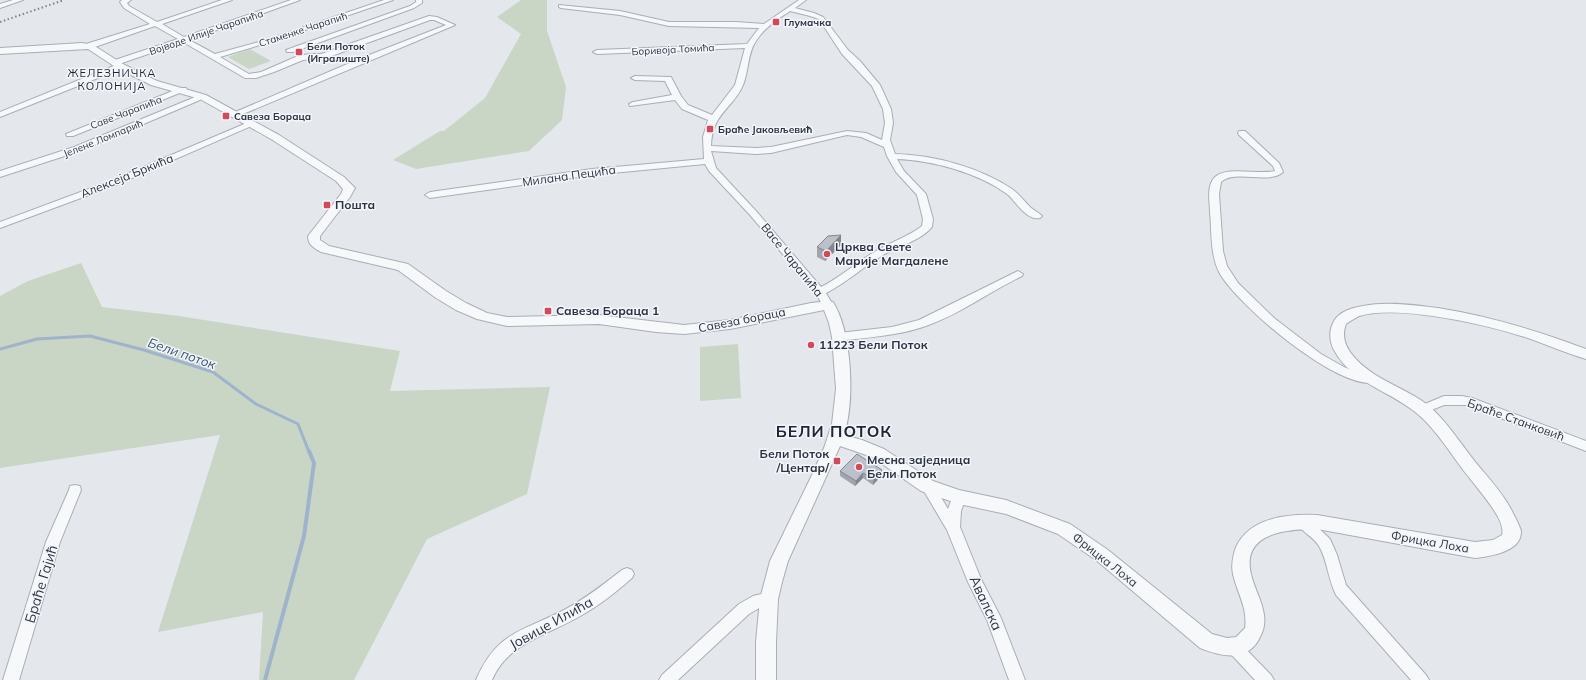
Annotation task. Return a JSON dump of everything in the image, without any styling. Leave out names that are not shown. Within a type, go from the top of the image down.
[{"type":"street","points":[[0,6],[20,0]]},
{"type":"street","points":[[128,0],[123,2],[126,7],[246,75],[251,76],[264,74],[304,57],[321,57],[431,17],[451,24],[452,26],[362,61],[236,115]]},
{"type":"street","points":[[0,51],[89,46],[229,0]]},
{"type":"street","name":"Војводе Илије Чарапића","points":[[0,115],[117,65],[184,39],[297,0]]},
{"type":"street","name":"Стаменке Чарапић","points":[[214,57],[272,43],[390,0]]},
{"type":"street","points":[[304,57],[286,49],[412,7],[419,3],[419,0]]},
{"type":"street","points":[[708,161],[707,148],[710,125],[739,86],[744,68],[746,52],[749,46],[765,26],[803,0]]},
{"type":"street","points":[[561,6],[620,13],[668,24],[736,24],[765,26]]},
{"type":"street","points":[[790,9],[812,14],[821,18],[845,52],[857,62],[876,85],[887,109],[889,123],[887,145],[891,156],[900,172],[921,194],[926,210],[928,224],[918,234],[875,255],[820,292]]},
{"type":"street","name":"Савеза бораца","points":[[89,46],[117,65],[154,83],[203,97],[275,137],[340,179],[349,188],[346,195],[314,236],[314,242],[325,249],[403,267],[451,300],[483,317],[500,321],[520,322],[587,319],[693,330],[799,309],[828,305]]},
{"type":"street","name":"Боривоја Томића","points":[[597,52],[749,46]]},
{"type":"street","points":[[634,78],[668,79],[677,97],[688,109],[713,120]]},
{"type":"street","name":"Саве Чарапића","points":[[70,134],[182,90]]},
{"type":"street","name":"Јелене Ломпарић","points":[[0,174],[70,152],[203,97]]},
{"type":"street","points":[[632,104],[677,97]]},
{"type":"street","name":"Алексеја Бркића","points":[[0,225],[113,183],[252,124]]},
{"type":"street","points":[[707,148],[756,152],[766,151],[795,146],[847,133],[863,135],[881,144],[887,145]]},
{"type":"street","points":[[1242,133],[1276,165],[1279,172],[1273,174],[1219,177],[1217,180],[1214,194],[1218,251],[1222,267],[1226,275],[1258,311],[1286,334],[1337,369],[1366,381],[1372,379]]},
{"type":"street","points":[[891,156],[939,163],[980,176],[999,185],[1011,193],[1026,210],[1037,216]]},
{"type":"street","name":"Васе Чарапића","points":[[708,161],[716,174],[753,213],[820,292],[836,323],[839,337],[843,389],[840,424],[836,439],[820,475],[779,561],[769,599],[766,642],[766,680]]},
{"type":"street","name":"Милана Пецића","points":[[430,195],[592,172],[708,161]]},
{"type":"street","points":[[839,337],[897,329],[922,323],[965,302],[993,285],[1018,274]]},
{"type":"street","name":"Фрицка Лоха","points":[[958,497],[1006,507],[1064,529],[1102,555],[1207,642],[1220,646],[1234,647],[1248,640],[1254,632],[1256,621],[1254,610],[1241,571],[1242,552],[1245,545],[1255,535],[1272,527],[1302,521],[1332,524],[1475,550],[1502,545],[1510,539],[1512,531],[1510,524],[1496,499],[1424,409],[1372,379],[1350,362],[1341,350],[1337,339],[1337,328],[1342,320],[1358,311],[1372,309],[1410,310],[1476,319],[1535,336],[1586,354]]},
{"type":"street","name":"Браће Станковић","points":[[1424,409],[1440,401],[1468,401],[1504,413],[1586,446]]},
{"type":"street","name":"Авалска","points":[[836,439],[856,444],[878,453],[927,486],[958,497],[954,511],[953,528]]},
{"type":"street","name":"Авалска","points":[[927,486],[953,528],[975,582],[994,618],[1016,680]]},
{"type":"street","name":"Браће Гајић","points":[[11,680],[53,542],[75,490]]},
{"type":"street","points":[[1302,521],[1325,543],[1333,562],[1336,582],[1341,590],[1421,680]]},
{"type":"street","name":"Јовице Илића","points":[[484,680],[493,661],[510,643],[570,615],[627,574]]},
{"type":"street","points":[[667,680],[744,609],[758,601],[769,599]]},
{"type":"street","points":[[1234,647],[1266,680]]},
{"type":"green space","points":[[521,0],[547,0],[547,31],[566,87],[562,120],[529,151],[416,169],[393,160],[440,131],[444,131],[485,98],[521,34],[497,17]]},
{"type":"green space","points":[[250,49],[271,61],[249,69],[228,57]]},
{"type":"green space","points":[[81,263],[102,307],[179,316],[400,351],[390,391],[550,387],[527,494],[427,539],[354,680],[259,680],[263,612],[158,632],[220,435],[0,468],[0,296],[28,281]]},
{"type":"green space","points":[[738,344],[741,398],[700,401],[700,347]]},
{"type":"building","points":[[841,235],[826,251],[817,247],[828,236]]},
{"type":"building","name":"Месна заједница Бели Поток","points":[[857,454],[882,470],[874,479],[863,473],[856,481],[840,471]]},
{"type":"waterway","name":"Бели поток","points":[[0,349],[37,339],[90,336],[144,350],[213,372],[256,404],[298,424],[309,452]]},
{"type":"waterway","name":"Бели поток","points":[[265,680],[304,536],[314,463],[309,451]]},
{"type":"railway","points":[[0,22],[64,0]]},
{"type":"place","name":"Глумачка","points":[[776,22]]},
{"type":"place","name":"Бели Поток (Игралиште)","points":[[299,52]]},
{"type":"place","name":"Савеза Бораца","points":[[226,116]]},
{"type":"place","name":"Браће Јаковљевић","points":[[710,129]]},
{"type":"place","name":"Пошта","points":[[327,205]]},
{"type":"place","name":"Црква Свете Марије Магдалене","points":[[827,254]]},
{"type":"place","name":"Савеза Бораца 1","points":[[548,311]]},
{"type":"place","name":"11223 Бели Поток","points":[[811,345]]},
{"type":"place","name":"Бели Поток /Центар/","points":[[837,461]]},
{"type":"place","name":"Месна заједница Бели Поток","points":[[859,467]]},
{"type":"district","name":"ЖЕЛЕЗНИЧКА КОЛОНИЈА","points":[[112,79]]},
{"type":"district","name":"БЕЛИ ПОТОК","points":[[834,431]]}]
